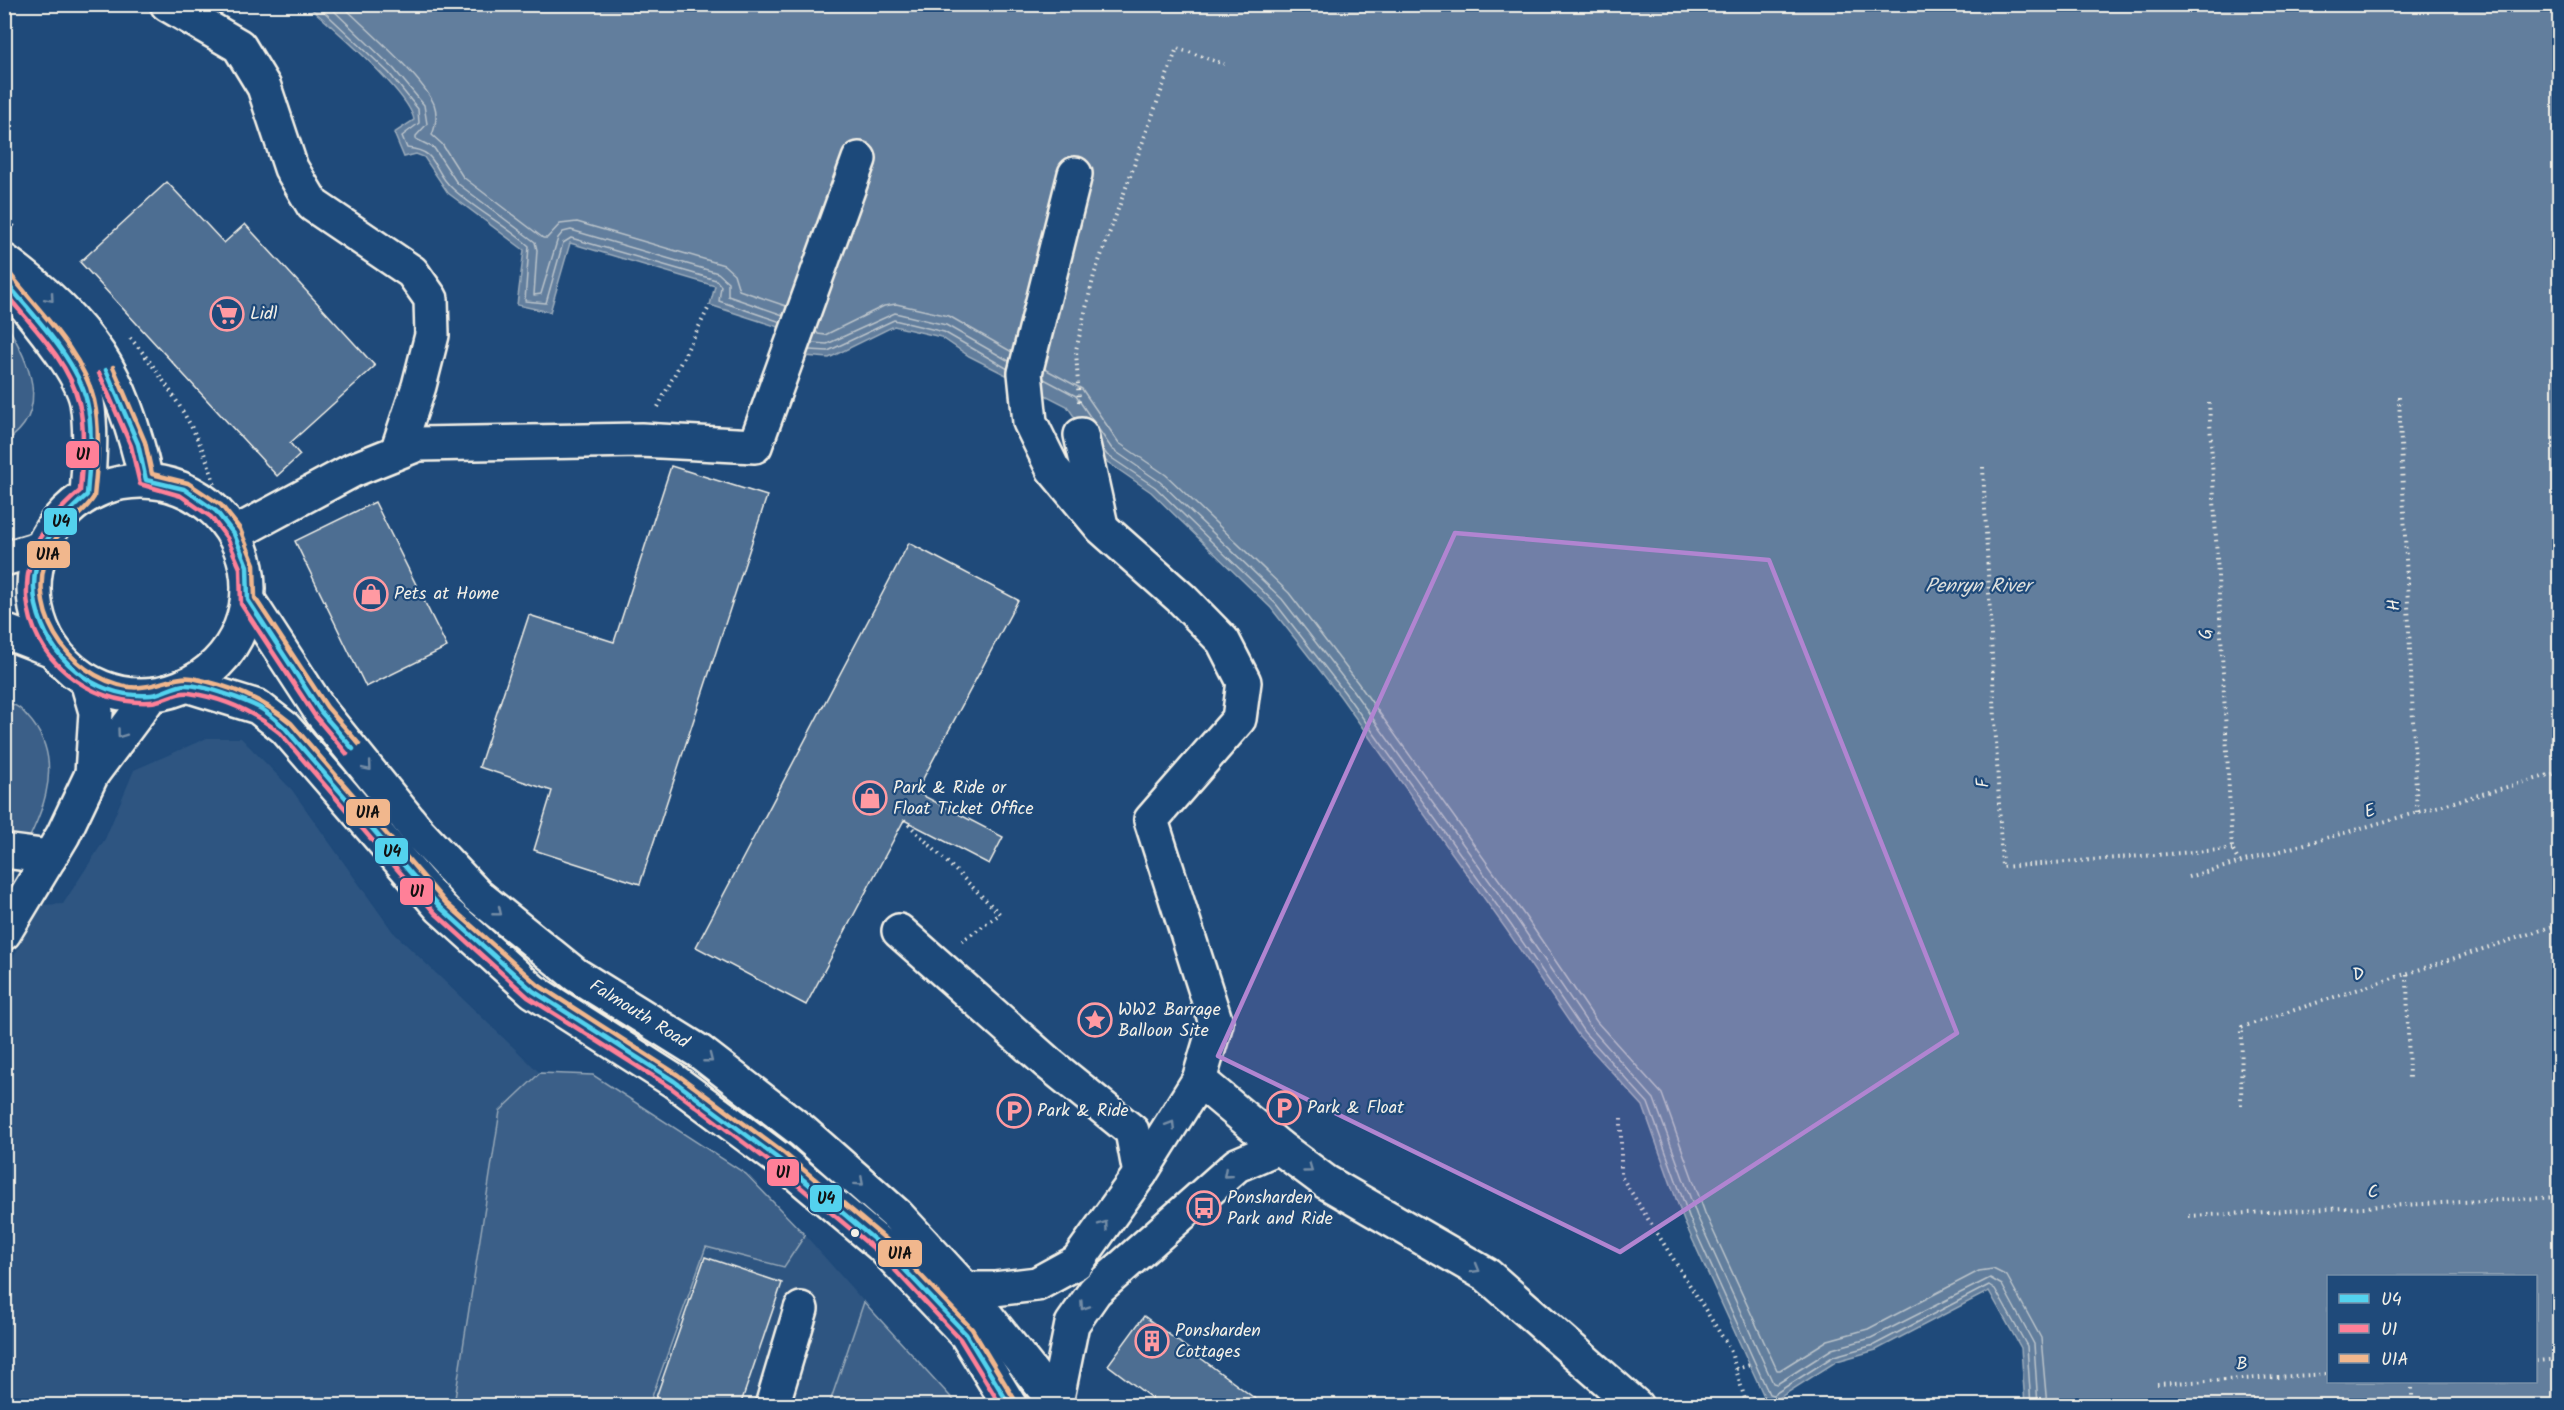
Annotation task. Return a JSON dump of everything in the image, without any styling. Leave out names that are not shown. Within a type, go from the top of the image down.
[{"type":"main road","points":[[167,4],[239,46],[264,87],[291,168],[313,205],[412,272],[430,299],[432,335],[419,386],[397,452]]},
{"type":"main road","points":[[234,534],[353,470],[418,444],[641,440],[755,446],[859,159]]},
{"type":"main road","points":[[965,1289],[994,1289],[1037,1284],[1077,1262],[1140,1174],[1198,1080],[1216,1023],[1150,819],[1239,719],[1244,682],[1223,641],[1182,599],[1102,528],[1048,460],[1030,422],[1025,373],[1075,174]]},
{"type":"main road","points":[[4,261],[41,288],[99,356],[138,444],[146,480]]},
{"type":"main road","points":[[4,279],[70,366],[86,399],[91,440],[87,495]]},
{"type":"main road","points":[[1081,435],[1102,528]]},
{"type":"main road","points":[[146,480],[184,489],[216,511],[234,534],[247,566],[248,600],[238,635],[217,664],[187,685],[151,695],[118,693],[87,681],[68,667],[53,650],[38,617],[33,583],[41,548],[59,518],[87,495],[116,483],[146,480]]},
{"type":"main road","points":[[4,559],[41,548]]},
{"type":"main road","name":"Falmouth Road","points":[[248,600],[321,712],[419,833],[477,895],[576,975],[700,1052],[802,1131],[897,1215],[965,1289],[1057,1405]]},
{"type":"main road","points":[[4,631],[53,650]]},
{"type":"main road","points":[[87,681],[96,712],[92,774]]},
{"type":"main road","name":"Falmouth Road","points":[[187,685],[258,707],[285,728],[441,908],[533,991],[674,1081],[780,1160],[882,1246],[966,1334],[1010,1406]]},
{"type":"main road","points":[[4,933],[50,857],[92,774],[151,695]]},
{"type":"main road","points":[[4,850],[50,857]]},
{"type":"main road","points":[[899,931],[1048,1063],[1132,1131],[1140,1174]]},
{"type":"main road","points":[[1198,1080],[1279,1147],[1326,1182],[1487,1275],[1636,1406]]},
{"type":"main road","points":[[1057,1405],[1072,1324],[1095,1291],[1237,1166],[1279,1147]]},
{"type":"main road","points":[[772,1406],[801,1309]]},
{"type":"path","points":[[1081,435],[1076,350],[1094,275],[1177,48],[1224,64]]},
{"type":"path","points":[[641,440],[710,305]]},
{"type":"path","name":"H","points":[[2399,397],[2417,812]]},
{"type":"path","name":"G","points":[[2209,402],[2232,849],[2239,862]]},
{"type":"path","name":"F","points":[[1983,467],[2002,867],[2232,849]]},
{"type":"path","name":"E","points":[[2188,876],[2559,772]]},
{"type":"path","points":[[904,819],[1000,914],[932,962]]},
{"type":"path","name":"D","points":[[2241,1105],[2242,1027],[2559,924]]},
{"type":"path","points":[[2407,973],[2409,1081]]},
{"type":"path","points":[[1621,1118],[1621,1176],[1730,1349],[1747,1406]]},
{"type":"path","name":"C","points":[[2189,1216],[2559,1197]]},
{"type":"path","points":[[2537,1361],[2559,1359]]},
{"type":"path","points":[[1736,1369],[1750,1365]]},
{"type":"path","name":"B","points":[[2157,1384],[2327,1374]]},
{"type":"path","points":[[2412,1383],[2412,1406]]},
{"type":"highlighted area","points":[[1455,533],[1769,560],[1957,1033],[1620,1252],[1218,1056]]},
{"type":"shaded area","points":[[4,320],[28,368],[33,400],[29,415],[20,429],[5,442]]},
{"type":"shaded area","points":[[5,702],[20,709],[33,723],[44,743],[48,764],[48,784],[35,826],[5,885]]},
{"type":"shaded area","points":[[207,738],[241,738],[292,790],[393,932],[540,1073],[500,1111],[454,1405],[5,1405],[4,976],[40,905],[63,904],[105,839],[134,770]]},
{"type":"shaded area","points":[[540,1073],[593,1075],[746,1174],[805,1235],[784,1267],[706,1247],[649,1405],[454,1405],[500,1111]]},
{"type":"shaded area","points":[[805,1235],[864,1302],[829,1405],[649,1406],[706,1246],[784,1267]]},
{"type":"shaded area","points":[[864,1302],[958,1405],[829,1405]]},
{"type":"water","name":"Penryn River","points":[[307,5],[2559,5],[2559,1405],[2025,1405],[2021,1348],[1989,1291],[1876,1350],[1837,1361],[1768,1405],[1684,1221],[1643,1106],[1579,1036],[1506,929],[1340,696],[1271,608],[1151,492],[1103,459],[1067,406],[969,356],[941,337],[894,326],[829,358],[804,356],[794,332],[710,305],[715,286],[570,243],[550,312],[517,305],[524,250],[448,193],[424,157],[416,154],[404,157],[394,133],[414,120],[409,108],[399,93],[350,43]]},
{"type":"building","name":"Lidl","points":[[167,182],[224,243],[245,224],[375,366],[290,443],[300,455],[277,476],[80,262]]},
{"type":"building","points":[[671,466],[767,496],[640,884],[534,850],[552,791],[479,767],[529,615],[614,642]]},
{"type":"building","name":"Pets at Home","points":[[375,502],[447,647],[366,687],[295,541]]},
{"type":"building","points":[[909,543],[1018,600],[916,792],[1003,837],[989,864],[904,820],[806,1005],[696,947]]},
{"type":"building","points":[[705,1257],[782,1283],[740,1406],[653,1406]]},
{"type":"building","name":"Ponsharden Cottages","points":[[1144,1316],[1265,1406],[1162,1406],[1108,1365]]},
{"type":"transit line","name":"U1A","points":[[10,274],[70,349],[88,383],[96,412],[98,449],[94,497],[56,538],[44,568],[42,591],[46,613],[55,634],[69,653],[86,669],[106,680],[129,687],[192,678],[244,694],[280,714],[291,723],[446,903],[538,985],[678,1075],[785,1154],[887,1240],[972,1329],[1016,1402]]},
{"type":"transit line","name":"U4","points":[[4,280],[64,353],[82,386],[89,413],[90,448],[87,495],[64,517],[45,543],[35,572],[36,605],[42,624],[51,642],[63,658],[93,682],[111,690],[151,695],[182,685],[193,686],[234,697],[270,715],[285,728],[441,908],[533,991],[674,1081],[780,1160],[882,1246],[966,1334],[1010,1406]]},
{"type":"transit line","name":"U1","points":[[4,292],[58,358],[74,388],[81,414],[83,447],[80,491],[57,513],[40,538],[34,551],[27,580],[31,619],[39,640],[52,658],[67,674],[106,696],[127,701],[150,702],[184,693],[202,695],[238,707],[280,733],[435,913],[528,997],[670,1087],[775,1166],[877,1251],[960,1339],[1001,1406]]},
{"type":"transit line","name":"U1A","points":[[113,367],[145,442],[152,474],[188,483],[221,505],[240,529],[254,564],[255,598],[327,707],[359,744]]},
{"type":"transit line","name":"U4","points":[[106,370],[138,444],[146,480],[184,489],[216,511],[234,534],[247,566],[248,600],[321,712],[353,749]]},
{"type":"transit line","name":"U1","points":[[99,373],[131,446],[140,484],[181,496],[211,517],[227,538],[240,568],[241,604],[315,716],[347,754]]},
{"type":"place","name":"Lidl","points":[[227,314]]},
{"type":"place","name":"Pets at Home","points":[[371,594]]},
{"type":"place","name":"Park & Ride or Float Ticket Office","points":[[870,798]]},
{"type":"place","name":"WW2 Barrage Balloon Site","points":[[1095,1020]]},
{"type":"place","name":"Park & Float","points":[[1284,1108]]},
{"type":"place","name":"Park & Ride","points":[[1014,1111]]},
{"type":"place","name":"Ponsharden Park and Ride","points":[[1204,1208]]},
{"type":"place","name":"Ponsharden Cottages","points":[[1152,1341]]}]
